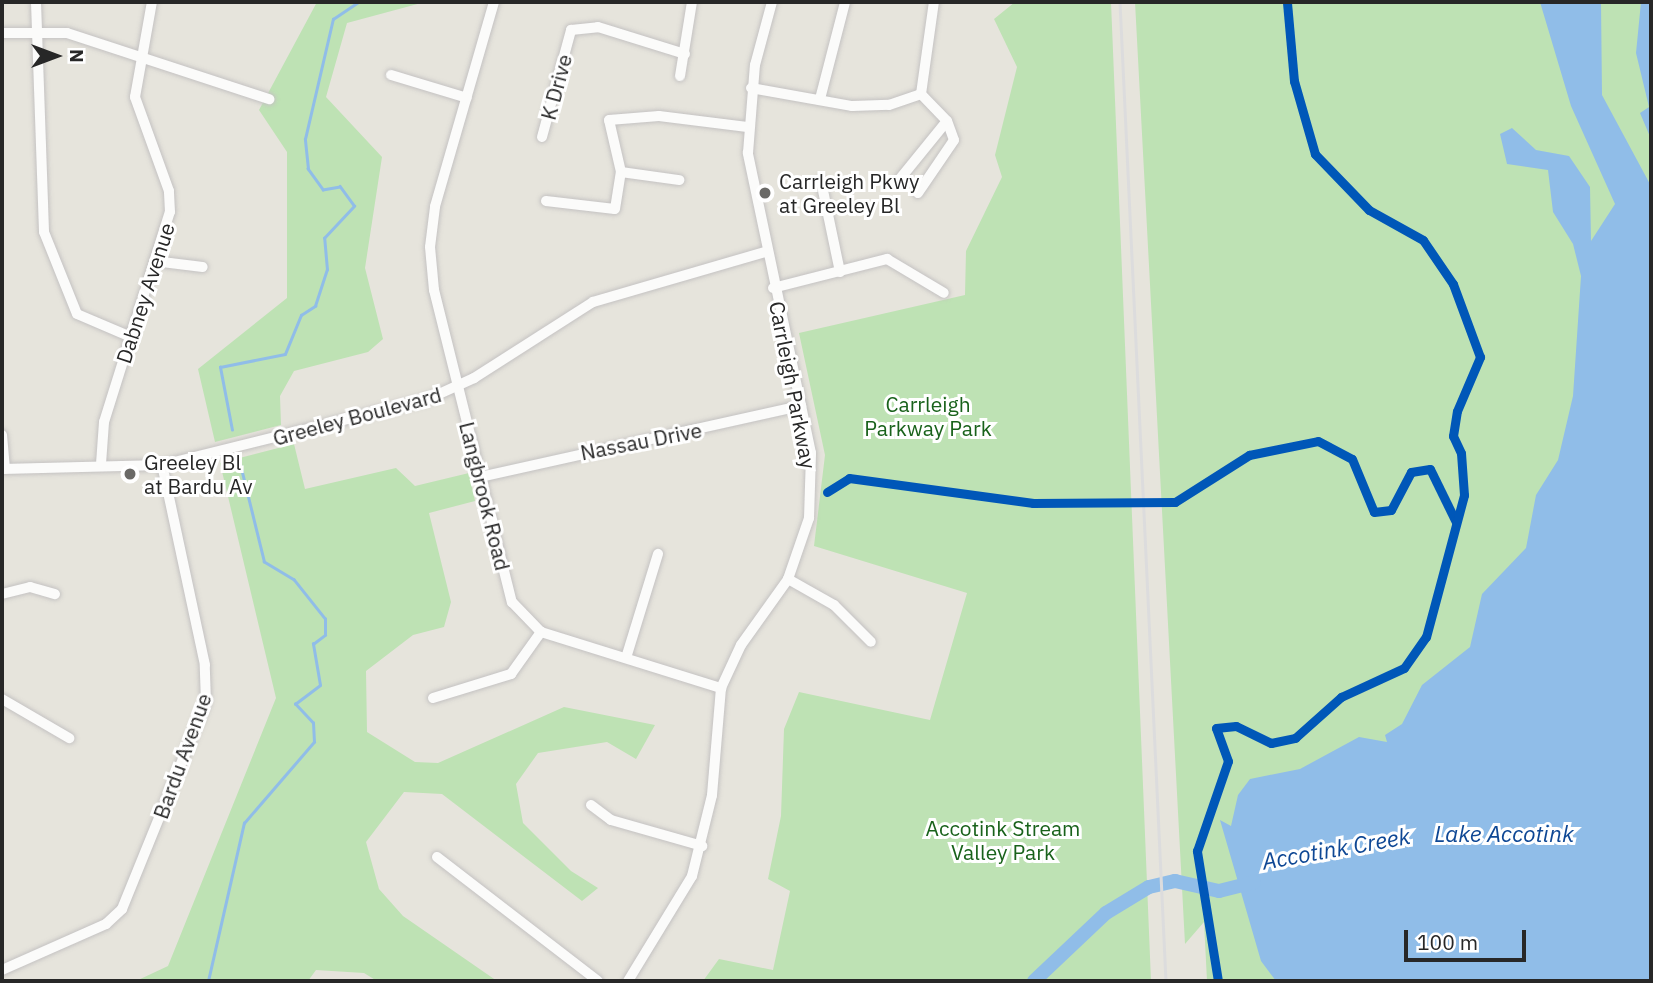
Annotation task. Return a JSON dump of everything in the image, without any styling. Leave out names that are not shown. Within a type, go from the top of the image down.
[{"type":"street","points":[[36,2],[44,232],[77,314],[131,337]]},
{"type":"street","name":"Dabney Avenue","points":[[101,464],[104,422],[172,201],[137,111],[141,59],[152,2]]},
{"type":"street","name":"Langbrook Road","points":[[494,2],[430,247],[458,387],[512,602],[541,632],[721,688]]},
{"type":"street","points":[[680,76],[692,2]]},
{"type":"street","name":"Carrleigh Parkway","points":[[628,981],[673,913],[702,846],[721,688],[741,645],[788,579],[812,495],[801,406],[765,252],[747,127],[751,88],[772,2]]},
{"type":"street","points":[[820,99],[845,2]]},
{"type":"street","points":[[921,94],[934,2]]},
{"type":"street","name":"K Drive","points":[[542,138],[571,30],[598,27],[685,54]]},
{"type":"street","points":[[2,33],[67,33],[269,99]]},
{"type":"street","points":[[391,75],[467,98]]},
{"type":"street","points":[[751,88],[820,99],[889,105],[921,94]]},
{"type":"street","points":[[918,193],[949,154],[954,140],[947,121],[921,94]]},
{"type":"street","points":[[546,201],[615,209],[621,172],[609,120],[659,116],[747,127]]},
{"type":"street","points":[[899,180],[947,121]]},
{"type":"street","points":[[621,172],[679,180]]},
{"type":"street","points":[[821,181],[840,272]]},
{"type":"street","name":"Greeley Boulevard","points":[[4,469],[101,464],[162,465],[458,387],[593,302],[765,252]]},
{"type":"street","points":[[774,288],[887,259],[944,293]]},
{"type":"street","points":[[155,261],[203,267]]},
{"type":"street","name":"Nassau Drive","points":[[480,477],[801,406]]},
{"type":"street","points":[[2,435],[4,469]]},
{"type":"street","name":"Bardu Avenue","points":[[2,970],[106,923],[122,909],[206,702],[205,665],[162,465]]},
{"type":"street","points":[[626,658],[657,554]]},
{"type":"street","points":[[788,579],[834,605],[871,642]]},
{"type":"street","points":[[2,594],[30,587],[55,594]]},
{"type":"street","points":[[433,698],[512,674],[541,632]]},
{"type":"street","points":[[2,699],[69,738]]},
{"type":"street","points":[[591,804],[611,820],[702,846]]},
{"type":"street","points":[[436,857],[598,981]]},
{"type":"green space","points":[[317,2],[425,2],[347,23],[326,97],[382,157],[365,268],[383,339],[368,352],[294,371],[280,396],[281,425],[215,442],[198,369],[287,298],[287,152],[259,110]]},
{"type":"green space","points":[[1015,2],[1111,2],[1151,981],[703,981],[719,959],[773,970],[790,891],[768,879],[781,816],[784,729],[799,692],[930,720],[967,593],[814,546],[825,455],[799,333],[965,295],[966,251],[1002,177],[995,155],[1017,67],[994,19]]},
{"type":"green space","points":[[1135,2],[1651,2],[1651,981],[1207,981],[1204,922],[1185,944]]},
{"type":"green space","points":[[294,444],[305,489],[396,468],[415,486],[469,473],[475,501],[429,513],[451,602],[444,627],[413,635],[366,671],[367,732],[415,762],[438,763],[564,707],[655,725],[636,759],[607,742],[538,753],[516,784],[523,823],[571,871],[598,888],[582,901],[442,794],[404,792],[366,842],[379,889],[403,916],[497,981],[377,981],[364,973],[316,970],[308,981],[136,981],[168,966],[276,698],[220,463]]},
{"type":"water","name":"Lake Accotink","points":[[1540,2],[1601,2],[1602,95],[1651,186],[1651,981],[1276,981],[1261,961],[1220,820],[1231,826],[1238,795],[1250,779],[1300,769],[1359,737],[1387,742],[1385,735],[1402,724],[1422,685],[1470,647],[1482,594],[1526,548],[1536,495],[1558,460],[1573,396],[1581,276],[1573,244],[1553,212],[1548,170],[1507,164],[1500,134],[1512,128],[1536,150],[1569,156],[1590,187],[1591,241],[1615,204],[1571,106]]},
{"type":"water","points":[[1641,2],[1651,2],[1651,139],[1640,113],[1649,107],[1636,53]]},
{"type":"waterway","points":[[232,430],[220,367],[285,354],[301,315],[315,306],[327,270],[324,238],[354,206],[340,187],[323,190],[308,169],[305,139],[333,19],[358,2]]},
{"type":"waterway","points":[[208,981],[244,823],[314,742],[313,723],[295,704],[320,685],[313,644],[325,635],[325,619],[294,580],[264,562],[240,464]]},
{"type":"waterway","name":"Accotink Creek","points":[[1034,981],[1106,913],[1149,887],[1175,881],[1219,891],[1254,882]]},
{"type":"railway","points":[[1120,2],[1166,981]]},
{"type":"cycle path","points":[[1218,981],[1197,851],[1228,761],[1216,728],[1236,726],[1271,743],[1295,738],[1341,697],[1404,668],[1426,637],[1464,495],[1461,453],[1453,436],[1457,411],[1480,357],[1453,284],[1423,240],[1369,210],[1315,154],[1294,81],[1287,2]]},
{"type":"cycle path","points":[[827,492],[849,478],[1033,503],[1175,502],[1249,455],[1318,441],[1352,459],[1374,512],[1391,510],[1411,472],[1430,469],[1456,522]]},
{"type":"place","name":"Carrleigh Pkwy at Greeley Bl","points":[[765,193]]},
{"type":"place","name":"Greeley Bl at Bardu Av","points":[[130,474]]},
{"type":"park label","name":"Carrleigh Parkway Park","points":[[928,416]]},
{"type":"park label","name":"Accotink Stream Valley Park","points":[[1003,840]]}]
